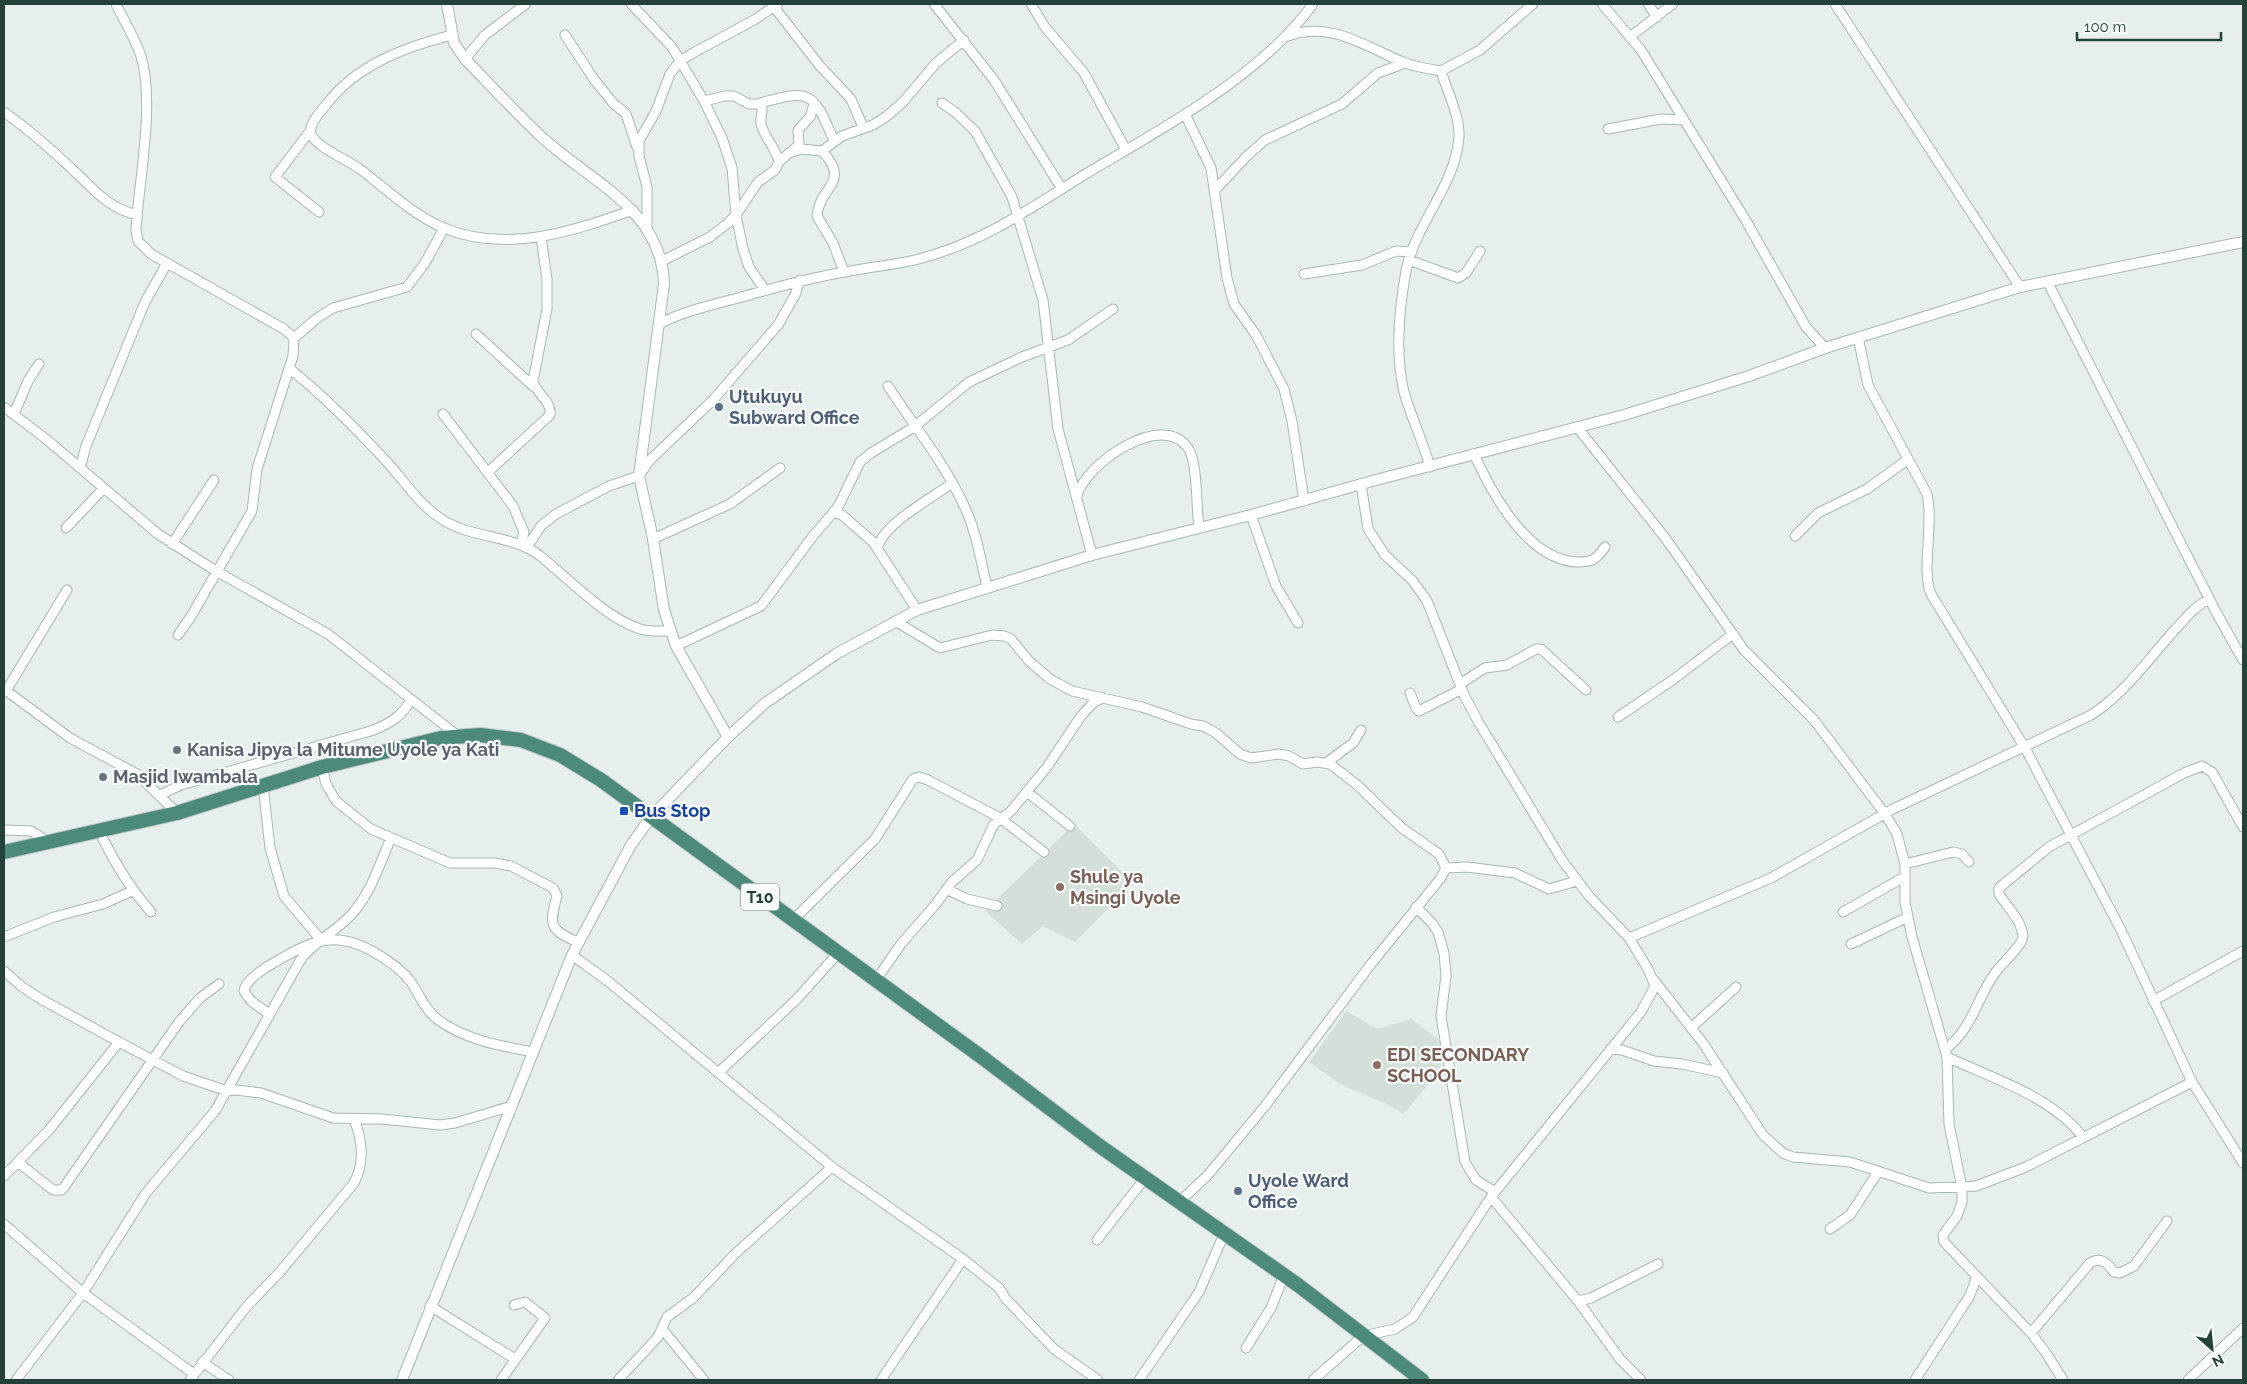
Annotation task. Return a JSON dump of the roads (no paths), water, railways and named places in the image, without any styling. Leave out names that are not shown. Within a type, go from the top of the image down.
[{"type":"highway","name":"T10","points":[[4,852],[98,829],[177,813],[322,767],[458,736],[499,736],[543,747],[601,780],[1145,1178],[1284,1275],[1422,1380]]},
{"type":"street","points":[[116,4],[141,57],[144,76],[145,130],[137,215],[137,236],[141,246],[167,263],[279,326],[294,338]]},
{"type":"street","points":[[447,4],[452,35],[458,50],[465,59],[546,140],[633,210],[647,228],[662,262],[664,284],[639,476],[654,539],[660,593],[670,631],[676,646],[728,737]]},
{"type":"street","points":[[465,59],[485,35],[526,4]]},
{"type":"street","points":[[631,4],[666,39],[704,101],[730,160],[736,215],[745,258],[765,290]]},
{"type":"street","points":[[934,4],[994,80],[1062,189]]},
{"type":"street","points":[[1031,4],[1045,27],[1084,73],[1126,150]]},
{"type":"street","points":[[659,324],[678,315],[800,280],[917,260],[982,237],[1185,114],[1257,62],[1283,38],[1313,4]]},
{"type":"street","points":[[1283,38],[1307,32],[1344,35],[1406,63],[1441,71],[1480,50],[1533,4]]},
{"type":"street","points":[[1602,4],[1631,36],[1745,219],[1806,327],[1825,348]]},
{"type":"street","points":[[1648,4],[1657,17]]},
{"type":"street","points":[[1631,36],[1673,4]]},
{"type":"street","points":[[1835,4],[2020,287]]},
{"type":"street","points":[[638,149],[639,142],[656,111],[670,74],[680,61],[776,6],[820,66],[850,99],[863,128]]},
{"type":"street","points":[[319,212],[274,177],[310,131],[320,112],[348,80],[403,50],[452,35]]},
{"type":"street","points":[[565,35],[597,83],[613,103],[626,114],[648,187],[647,228]]},
{"type":"street","points":[[794,150],[822,151],[830,147],[834,141],[873,125],[896,109],[936,64],[964,40]]},
{"type":"street","points":[[1215,190],[1265,140],[1342,104],[1378,73],[1406,63]]},
{"type":"street","points":[[1430,467],[1408,404],[1402,375],[1401,307],[1410,256],[1453,161],[1458,137],[1456,122],[1441,71]]},
{"type":"street","points":[[704,101],[734,96],[749,104],[802,94],[814,104],[834,141]]},
{"type":"street","points":[[760,103],[763,109],[762,125],[774,146],[779,162]]},
{"type":"street","points":[[942,103],[961,117],[978,136],[1012,197],[1016,218],[1043,300],[1055,414],[1092,555]]},
{"type":"street","points":[[662,262],[716,232],[736,215],[758,182],[775,170],[779,162],[799,145],[798,130],[810,117],[814,104]]},
{"type":"street","points":[[4,112],[72,168],[105,202],[119,210],[137,215]]},
{"type":"street","points":[[1185,114],[1208,158],[1215,190],[1230,291],[1234,304],[1256,335],[1284,388],[1292,421],[1304,501]]},
{"type":"street","points":[[1608,129],[1661,119],[1684,120]]},
{"type":"street","points":[[310,131],[310,136],[318,144],[350,162],[400,200],[444,228],[490,239],[512,241],[542,237],[633,210]]},
{"type":"street","points":[[822,151],[833,165],[836,176],[831,188],[821,200],[817,216],[833,243],[844,272]]},
{"type":"street","points":[[178,635],[252,511],[257,469],[289,368],[294,338],[316,318],[333,308],[407,287],[425,263],[444,228]]},
{"type":"street","points":[[534,387],[534,368],[545,320],[547,297],[542,237]]},
{"type":"street","points":[[402,1380],[572,955],[620,864],[651,817],[728,737],[764,704],[836,654],[917,610],[1092,555],[1251,515],[1624,415],[1749,376],[1858,337],[2020,287],[2243,242]]},
{"type":"street","points":[[1304,274],[1362,265],[1396,251],[1458,278],[1466,274],[1480,251]]},
{"type":"street","points":[[80,468],[86,446],[145,302],[167,263]]},
{"type":"street","points":[[524,546],[541,526],[556,514],[609,486],[639,476],[650,460],[709,404],[778,325],[795,295],[800,280]]},
{"type":"street","points":[[2047,281],[2209,599],[2243,660]]},
{"type":"street","points":[[676,646],[761,606],[842,501],[860,462],[875,450],[914,427],[969,382],[1076,336],[1113,309]]},
{"type":"street","points":[[476,334],[534,387],[549,405],[550,415],[488,472]]},
{"type":"street","points":[[1858,337],[1868,385],[1926,494],[1930,507],[1928,581],[1930,594],[2025,748],[2073,835],[2120,928],[2192,1082],[2243,1164]]},
{"type":"street","points":[[14,414],[28,381],[39,364]]},
{"type":"street","points":[[289,368],[342,414],[422,502],[440,518],[464,530],[524,546],[594,601],[625,622],[649,631],[670,631]]},
{"type":"street","points":[[888,386],[952,483],[970,520],[988,587]]},
{"type":"street","points":[[4,407],[80,468],[138,519],[172,544],[328,634],[458,736]]},
{"type":"street","points":[[443,414],[506,495],[522,525],[524,546]]},
{"type":"street","points":[[1577,427],[1666,539],[1757,665],[1797,701],[1814,720],[1885,814],[1897,834],[1905,864],[1904,877],[1908,917],[1921,975],[1947,1053],[1949,1124],[1962,1188],[1960,1210],[1943,1238],[1955,1256],[2031,1333],[2063,1380]]},
{"type":"street","points":[[1077,498],[1086,477],[1126,446],[1148,436],[1170,435],[1184,442],[1193,458],[1200,527]]},
{"type":"street","points":[[1474,454],[1495,496],[1505,510],[1529,538],[1551,556],[1566,562],[1587,563],[1598,556],[1605,547]]},
{"type":"street","points":[[1795,536],[1818,513],[1867,489],[1908,460]]},
{"type":"street","points":[[654,539],[730,504],[780,468]]},
{"type":"street","points":[[172,544],[214,480]]},
{"type":"street","points":[[878,548],[881,538],[890,528],[952,483]]},
{"type":"street","points":[[1361,484],[1368,529],[1385,555],[1412,580],[1427,601],[1461,686],[1538,821],[1577,881],[1629,938],[1653,979],[1692,1027],[1763,1135],[1783,1153],[1793,1157],[1850,1162],[1929,1188],[1976,1186],[2026,1167],[2192,1082]]},
{"type":"street","points":[[66,528],[103,489]]},
{"type":"street","points":[[833,512],[842,515],[878,548],[917,610]]},
{"type":"street","points":[[1251,515],[1276,586],[1298,623]]},
{"type":"street","points":[[67,590],[5,690],[70,738],[126,766],[177,813]]},
{"type":"street","points":[[1629,938],[1783,872],[1885,814],[2025,748],[2103,707],[2129,682],[2195,609],[2209,599]]},
{"type":"street","points":[[895,621],[940,648],[992,635],[1004,636],[1011,639],[1038,669],[1050,679],[1081,694],[1142,707],[1194,725],[1203,726],[1216,733],[1240,754],[1251,758],[1279,754],[1289,756],[1303,764],[1326,762],[1337,767],[1402,828],[1439,854],[1446,868]]},
{"type":"street","points":[[1618,717],[1674,679],[1733,634]]},
{"type":"street","points":[[1410,693],[1419,711],[1461,686],[1485,668],[1503,667],[1536,649],[1541,649],[1586,690]]},
{"type":"street","points":[[876,980],[901,944],[946,889],[977,860],[994,824],[1011,810],[1027,792],[1059,750],[1081,716],[1094,702],[1104,698]]},
{"type":"street","points":[[160,796],[181,785],[374,730],[402,714],[411,699]]},
{"type":"street","points":[[1326,762],[1353,742],[1361,730]]},
{"type":"street","points":[[1947,1053],[1965,1031],[1986,987],[2010,954],[2022,943],[2023,938],[2018,922],[1999,894],[1999,888],[2049,847],[2157,787],[2202,766],[2212,772],[2243,827]]},
{"type":"street","points":[[322,767],[326,784],[336,801],[360,822],[391,838],[438,860],[460,864],[503,864],[536,877],[556,892],[551,917],[553,927],[558,933],[578,942]]},
{"type":"street","points":[[792,921],[875,839],[913,779],[919,777],[1000,818],[1044,852]]},
{"type":"street","points":[[263,785],[270,848],[283,892],[286,900],[321,940]]},
{"type":"street","points":[[1027,792],[1070,826]]},
{"type":"street","points":[[98,829],[132,891],[151,912]]},
{"type":"street","points":[[4,830],[31,831],[47,841]]},
{"type":"street","points":[[16,1380],[47,1343],[83,1293],[146,1193],[215,1111],[301,959],[309,949],[349,917],[368,893],[391,838]]},
{"type":"street","points":[[1905,864],[1953,852],[1962,854],[1969,862]]},
{"type":"street","points":[[1446,868],[1467,868],[1515,873],[1549,889],[1577,881]]},
{"type":"street","points":[[1180,1202],[1207,1176],[1265,1106],[1416,907],[1434,888],[1446,868]]},
{"type":"street","points":[[1843,912],[1904,877]]},
{"type":"street","points":[[946,889],[967,899],[996,906]]},
{"type":"street","points":[[4,937],[54,917],[103,904],[132,891]]},
{"type":"street","points":[[1416,907],[1438,932],[1444,953],[1446,976],[1441,1016],[1465,1162],[1476,1180],[1493,1195],[1578,1301],[1620,1359],[1640,1380]]},
{"type":"street","points":[[1851,944],[1908,917]]},
{"type":"street","points":[[269,1014],[251,1001],[244,988],[274,962],[305,946],[321,940],[340,939],[354,942],[390,962],[405,975],[435,1018],[465,1035],[492,1044],[534,1052]]},
{"type":"street","points":[[2153,1000],[2243,951]]},
{"type":"street","points":[[718,1073],[797,999],[838,953]]},
{"type":"street","points":[[572,955],[609,982],[832,1167],[964,1258],[999,1288],[1006,1299],[1054,1349],[1098,1380]]},
{"type":"street","points":[[4,973],[39,998],[183,1076],[227,1091],[236,1090],[261,1093],[327,1116],[444,1125],[512,1106]]},
{"type":"street","points":[[1313,1380],[1363,1336],[1395,1329],[1413,1317],[1493,1195],[1652,995],[1655,986],[1653,979]]},
{"type":"street","points":[[19,1163],[53,1190],[62,1190],[152,1058],[200,998],[219,984]]},
{"type":"street","points":[[1692,1027],[1736,987]]},
{"type":"street","points":[[4,1176],[19,1163],[49,1130],[119,1042]]},
{"type":"street","points":[[1610,1049],[1622,1050],[1654,1061],[1682,1064],[1723,1073]]},
{"type":"street","points":[[1947,1053],[2054,1108],[2084,1137]]},
{"type":"street","points":[[4,1224],[83,1293],[192,1377],[247,1306],[279,1272],[356,1180],[360,1166],[362,1144],[354,1119]]},
{"type":"street","points":[[618,1380],[651,1346],[662,1330],[667,1317],[693,1298],[736,1253],[832,1167]]},
{"type":"street","points":[[1830,1229],[1850,1215],[1878,1172]]},
{"type":"street","points":[[1097,1240],[1145,1178]]},
{"type":"street","points":[[2031,1333],[2090,1263],[2096,1259],[2102,1260],[2114,1272],[2127,1270],[2134,1266],[2167,1221]]},
{"type":"street","points":[[1139,1380],[1199,1292],[1224,1234]]},
{"type":"street","points":[[881,1380],[964,1258]]},
{"type":"street","points":[[1578,1301],[1591,1298],[1658,1264]]},
{"type":"street","points":[[1246,1348],[1272,1308],[1284,1275]]},
{"type":"street","points":[[1915,1380],[1969,1297],[1977,1277]]},
{"type":"street","points":[[501,1380],[545,1317],[525,1302],[514,1305]]},
{"type":"street","points":[[430,1306],[515,1358]]},
{"type":"street","points":[[2188,1380],[2243,1328]]},
{"type":"street","points":[[662,1330],[704,1380]]},
{"type":"street","points":[[202,1362],[229,1380]]},
{"type":"place","name":"Utukuyu Subward Office","points":[[719,407]]},
{"type":"place","name":"Kanisa Jipya la Mitume Uyole ya Kati","points":[[177,750]]},
{"type":"place","name":"Masjid Iwambala","points":[[103,777]]},
{"type":"place","name":"Bus Stop","points":[[624,811]]},
{"type":"place","name":"Shule ya Msingi Uyole","points":[[1060,887]]},
{"type":"place","name":"EDI SECONDARY SCHOOL","points":[[1377,1065]]},
{"type":"place","name":"Uyole Ward Office","points":[[1238,1191]]}]
